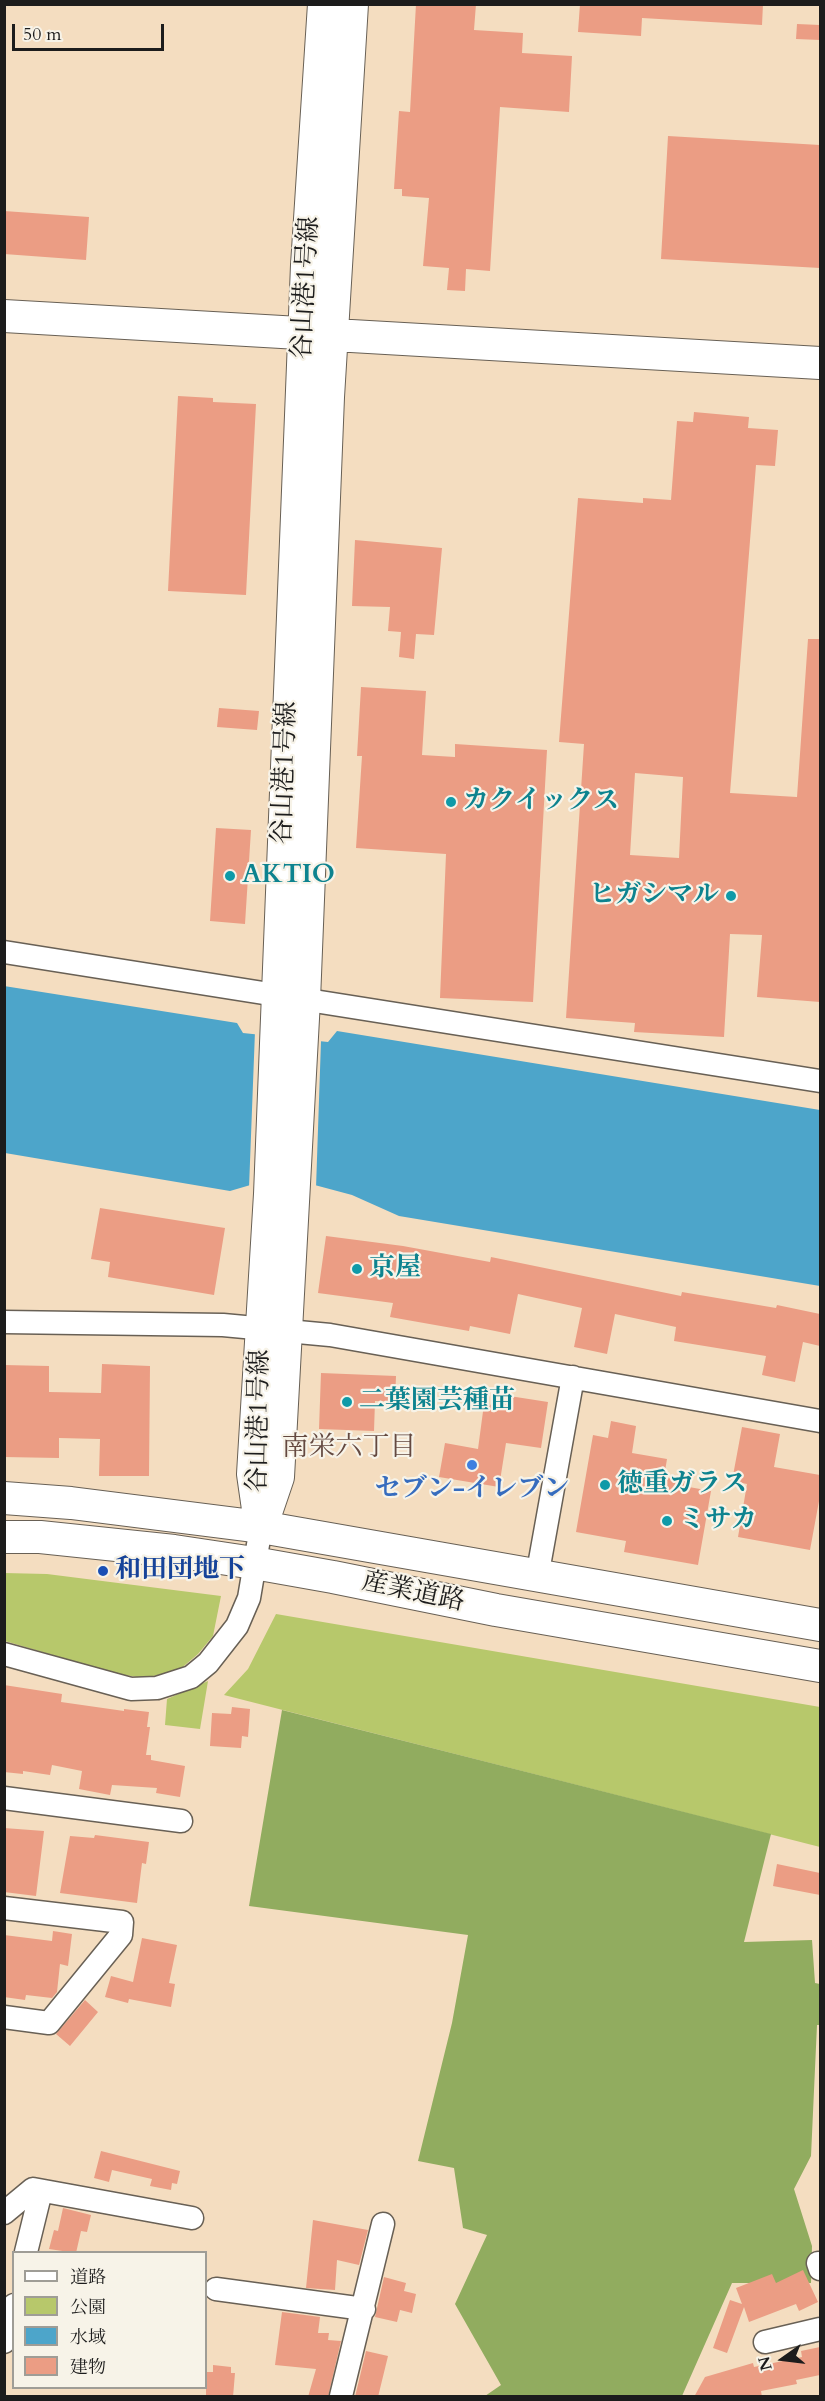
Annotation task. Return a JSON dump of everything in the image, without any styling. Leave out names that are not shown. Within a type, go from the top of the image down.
[{"type":"street","name":"谷山港1号線","points":[[261,1527],[253,1474],[274,1330],[282,1197],[318,334],[324,4]]},
{"type":"street","name":"谷山港1号線","points":[[318,334],[352,4]]},
{"type":"street","points":[[4,316],[820,363]]},
{"type":"street","points":[[4,952],[820,1081]]},
{"type":"street","points":[[4,1322],[223,1325],[330,1335],[820,1421]]},
{"type":"street","points":[[537,1577],[573,1377]]},
{"type":"street","name":"産業道路","points":[[4,1498],[71,1503],[261,1527],[820,1625]]},
{"type":"street","points":[[4,1654],[131,1689],[157,1688],[191,1677],[208,1663],[237,1626],[249,1598],[261,1527]]},
{"type":"street","name":"産業道路","points":[[4,1537],[51,1538],[174,1551],[254,1563],[496,1610],[820,1666]]},
{"type":"street","points":[[4,1798],[181,1821]]},
{"type":"street","points":[[4,1908],[122,1923],[122,1935],[49,2023],[4,2017]]},
{"type":"street","points":[[4,2213],[33,2189],[192,2218]]},
{"type":"street","points":[[26,2251],[41,2191]]},
{"type":"street","points":[[341,2397],[383,2224]]},
{"type":"street","points":[[216,2289],[363,2309]]},
{"type":"street","points":[[4,2342],[12,2312]]},
{"type":"street","points":[[765,2342],[820,2329]]},
{"type":"green space","points":[[4,1573],[47,1574],[221,1596],[213,1636],[198,1654],[178,1671],[143,1678],[113,1673],[5,1641]]},
{"type":"green space","points":[[276,1614],[820,1707],[820,1847],[224,1695],[248,1669]]},
{"type":"green space","points":[[208,1681],[200,1729],[165,1725],[167,1699]]},
{"type":"green space","points":[[282,1710],[771,1834],[744,1942],[812,1940],[815,1983],[820,1984],[820,2025],[817,2025],[811,2156],[794,2189],[812,2246],[811,2283],[732,2283],[682,2396],[485,2396],[501,2385],[455,2304],[487,2235],[463,2228],[454,2168],[418,2161],[452,2023],[468,1935],[249,1906]]},
{"type":"water","points":[[4,986],[237,1023],[243,1033],[328,1042],[337,1031],[820,1110],[820,1286],[399,1216],[352,1195],[281,1176],[230,1191],[5,1153]]},
{"type":"pier","points":[[255,1031],[321,1041],[316,1188],[281,1179],[249,1188]]},
{"type":"building","points":[[416,4],[476,4],[474,30],[523,33],[522,53],[572,56],[569,112],[500,107],[490,271],[466,269],[465,291],[447,290],[449,268],[423,266],[429,198],[402,196],[402,189],[394,189],[399,111],[410,112]]},
{"type":"building","points":[[580,4],[763,4],[762,25],[642,18],[641,36],[578,32]]},
{"type":"building","points":[[797,24],[820,25],[820,40],[796,39]]},
{"type":"building","points":[[668,136],[820,145],[820,268],[661,259]]},
{"type":"building","points":[[4,211],[89,217],[86,260],[4,254]]},
{"type":"building","points":[[178,396],[213,398],[213,402],[256,404],[246,595],[168,591]]},
{"type":"building","points":[[694,412],[749,417],[748,428],[778,430],[775,466],[756,465],[730,793],[797,797],[808,639],[820,639],[820,1002],[757,997],[762,935],[730,934],[724,1037],[634,1032],[635,1023],[566,1018],[584,744],[559,742],[578,498],[643,503],[643,498],[671,500],[677,421],[693,422]],"holes":[[[635,773],[683,777],[679,858],[630,855]]]},
{"type":"building","points":[[355,540],[442,548],[434,635],[416,634],[414,659],[399,657],[401,632],[388,631],[390,607],[352,606]]},
{"type":"building","name":"カクイックス","points":[[361,687],[426,691],[422,755],[455,757],[455,744],[547,750],[533,1002],[440,998],[446,854],[356,848],[362,756],[357,756]]},
{"type":"building","points":[[219,708],[259,711],[257,730],[217,727]]},
{"type":"building","name":"AKTIO","points":[[216,828],[251,830],[245,924],[210,921]]},
{"type":"building","points":[[100,1208],[225,1228],[214,1295],[108,1277],[110,1262],[91,1259]]},
{"type":"building","points":[[326,1236],[403,1246],[490,1262],[491,1257],[681,1296],[682,1292],[776,1308],[777,1305],[820,1314],[820,1346],[803,1342],[795,1382],[762,1375],[766,1356],[674,1341],[676,1327],[615,1314],[607,1354],[574,1347],[582,1308],[518,1294],[510,1334],[470,1326],[469,1331],[390,1317],[393,1303],[318,1293]]},
{"type":"building","points":[[102,1364],[150,1366],[149,1476],[99,1476],[100,1439],[59,1438],[59,1458],[4,1457],[4,1365],[49,1366],[49,1392],[101,1393]]},
{"type":"building","name":"二葉園芸種苗","points":[[321,1373],[396,1376],[395,1402],[375,1401],[374,1431],[319,1429]]},
{"type":"building","points":[[503,1395],[548,1402],[541,1448],[506,1443],[499,1487],[439,1477],[445,1443],[478,1449],[484,1404],[502,1406]]},
{"type":"building","points":[[611,1421],[636,1426],[632,1453],[667,1459],[664,1477],[690,1482],[689,1487],[711,1491],[698,1565],[624,1552],[626,1541],[576,1532],[593,1435],[608,1438]]},
{"type":"building","points":[[742,1427],[780,1434],[774,1467],[820,1475],[820,1501],[810,1550],[738,1537],[747,1484],[732,1481]]},
{"type":"building","points":[[4,1685],[62,1694],[61,1702],[124,1711],[124,1709],[149,1712],[147,1727],[150,1727],[146,1755],[151,1755],[151,1760],[185,1766],[180,1797],[156,1793],[157,1788],[112,1785],[110,1795],[79,1789],[82,1771],[52,1765],[50,1775],[23,1771],[23,1774],[4,1772]]},
{"type":"building","points":[[232,1707],[250,1709],[248,1737],[242,1736],[241,1748],[210,1746],[212,1713],[231,1714]]},
{"type":"building","points":[[4,1828],[44,1831],[36,1896],[4,1892]]},
{"type":"building","points":[[95,1835],[149,1842],[146,1864],[142,1863],[137,1903],[60,1893],[70,1836],[94,1838]]},
{"type":"building","points":[[777,1864],[820,1873],[820,1895],[773,1886]]},
{"type":"building","points":[[53,1931],[72,1934],[68,1966],[60,1964],[57,1992],[52,1998],[26,1995],[25,2000],[4,1997],[4,1935],[52,1941]]},
{"type":"building","points":[[142,1938],[177,1945],[169,1983],[175,1984],[171,2007],[129,1999],[128,2003],[105,1997],[111,1976],[133,1982]]},
{"type":"building","points":[[85,2000],[98,2012],[70,2046],[56,2034]]},
{"type":"building","points":[[101,2151],[180,2171],[177,2184],[172,2183],[171,2190],[150,2186],[152,2179],[112,2170],[109,2182],[94,2178]]},
{"type":"building","points":[[63,2208],[91,2215],[87,2232],[81,2231],[76,2251],[49,2249],[54,2230],[58,2231]]},
{"type":"building","points":[[313,2220],[368,2230],[359,2265],[337,2260],[335,2290],[306,2288]]},
{"type":"building","points":[[803,2270],[818,2302],[799,2311],[796,2304],[749,2322],[744,2307],[727,2353],[713,2348],[730,2300],[742,2304],[736,2288],[772,2274],[776,2283]]},
{"type":"building","points":[[384,2277],[406,2283],[404,2291],[416,2294],[412,2313],[400,2310],[397,2322],[375,2317]]},
{"type":"building","points":[[282,2312],[320,2317],[318,2333],[329,2333],[328,2340],[341,2341],[328,2397],[308,2397],[316,2369],[275,2365]]},
{"type":"building","points":[[820,2347],[820,2375],[796,2380],[797,2384],[761,2391],[762,2397],[694,2397],[705,2377],[753,2363],[754,2367],[802,2357],[801,2351]]},
{"type":"building","points":[[366,2351],[388,2356],[378,2397],[355,2397]]},
{"type":"building","points":[[213,2365],[231,2367],[231,2373],[235,2373],[233,2397],[206,2397],[207,2372],[213,2372]]},
{"type":"place","name":"カクイックス","points":[[451,802]]},
{"type":"place","name":"AKTIO","points":[[230,876]]},
{"type":"place","name":"ヒガシマル","points":[[731,896]]},
{"type":"place","name":"京屋","points":[[357,1269]]},
{"type":"place","name":"二葉園芸種苗","points":[[347,1402]]},
{"type":"place","name":"セブン-イレブン","points":[[472,1465]]},
{"type":"place","name":"徳重ガラス","points":[[605,1485]]},
{"type":"place","name":"ミサカ","points":[[667,1521]]},
{"type":"place","name":"和田団地下","points":[[103,1571]]},
{"type":"district","name":"南栄六丁目","points":[[349,1449]]}]
